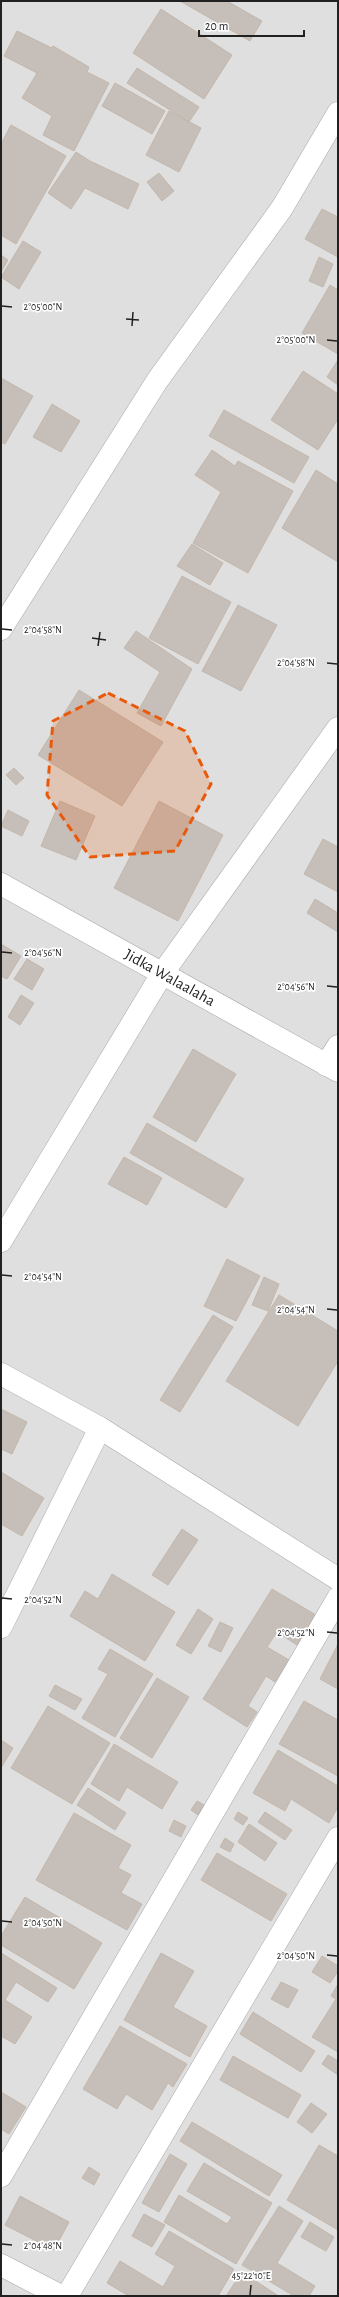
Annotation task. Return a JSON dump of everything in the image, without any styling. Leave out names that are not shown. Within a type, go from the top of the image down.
[{"type":"street","points":[[1,629],[157,381],[282,208],[338,113]]},
{"type":"street","points":[[1,1241],[162,974],[338,728]]},
{"type":"street","name":"Jidka Walaalaha","points":[[1,884],[332,1068]]},
{"type":"street","points":[[332,1068],[338,1046]]},
{"type":"street","points":[[1,1374],[100,1428],[338,1579]]},
{"type":"street","points":[[1,1627],[100,1428]]},
{"type":"street","points":[[1,2176],[338,1598]]},
{"type":"street","points":[[67,2296],[338,1838]]},
{"type":"street","points":[[1,2265],[61,2296]]},
{"type":"highlighted area","points":[[108,693],[185,731],[211,784],[175,851],[90,857],[47,795],[53,721]]},
{"type":"shaded area","points":[[1,1],[338,1],[338,2296],[1,2296]]},
{"type":"building","points":[[180,1],[227,1],[262,21],[250,41]]},
{"type":"building","points":[[161,9],[232,55],[204,99],[133,53]]},
{"type":"building","points":[[17,31],[52,48],[53,46],[89,67],[87,72],[109,83],[74,151],[43,135],[52,116],[22,98],[37,73],[4,56]]},
{"type":"building","points":[[137,68],[199,107],[189,122],[127,83]]},
{"type":"building","points":[[115,83],[165,111],[152,134],[102,106]]},
{"type":"building","points":[[169,111],[201,128],[179,172],[146,155]]},
{"type":"building","points":[[11,125],[66,156],[16,244],[1,235],[1,144]]},
{"type":"building","points":[[76,152],[90,161],[139,184],[128,209],[85,188],[71,209],[48,193]]},
{"type":"building","points":[[159,173],[174,191],[162,201],[147,182]]},
{"type":"building","points":[[322,209],[338,217],[338,257],[305,239]]},
{"type":"building","points":[[23,241],[41,252],[19,289],[1,277]]},
{"type":"building","points":[[1,255],[8,260],[1,272]]},
{"type":"building","points":[[319,257],[333,264],[323,287],[309,281]]},
{"type":"building","points":[[330,285],[338,290],[338,354],[302,333]]},
{"type":"building","points":[[338,360],[338,385],[327,377]]},
{"type":"building","points":[[303,371],[338,394],[338,419],[318,450],[271,420]]},
{"type":"building","points":[[1,378],[33,396],[5,444],[1,442]]},
{"type":"building","points":[[52,404],[80,421],[61,452],[33,437]]},
{"type":"building","points":[[224,410],[309,457],[294,483],[209,436]]},
{"type":"building","points":[[212,450],[235,466],[238,461],[293,491],[248,573],[193,543],[221,492],[195,475]]},
{"type":"building","points":[[316,470],[338,484],[338,562],[282,528]]},
{"type":"building","points":[[192,544],[223,563],[210,585],[177,566]]},
{"type":"building","points":[[182,576],[231,602],[198,664],[149,638]]},
{"type":"building","points":[[238,605],[277,625],[241,691],[202,671]]},
{"type":"building","points":[[136,631],[192,669],[161,726],[137,713],[160,672],[124,648]]},
{"type":"building","points":[[79,690],[163,742],[122,806],[38,755]]},
{"type":"building","points":[[14,768],[24,778],[16,785],[6,775]]},
{"type":"building","points":[[60,801],[95,816],[76,860],[41,846]]},
{"type":"building","points":[[159,801],[223,835],[178,921],[114,888]]},
{"type":"building","points":[[8,810],[29,821],[22,836],[1,826]]},
{"type":"building","points":[[323,839],[338,847],[338,892],[304,874]]},
{"type":"building","points":[[315,899],[338,913],[338,932],[307,913]]},
{"type":"building","points":[[1,944],[21,956],[7,979],[1,976]]},
{"type":"building","points":[[27,959],[44,969],[32,990],[14,979]]},
{"type":"building","points":[[21,995],[34,1003],[20,1025],[8,1017]]},
{"type":"building","points":[[193,1049],[236,1074],[196,1142],[153,1117]]},
{"type":"building","points":[[147,1123],[244,1179],[226,1208],[130,1153]]},
{"type":"building","points":[[124,1157],[162,1178],[147,1205],[108,1184]]},
{"type":"building","points":[[227,1259],[260,1276],[236,1321],[204,1306]]},
{"type":"building","points":[[264,1277],[279,1284],[268,1311],[252,1305]]},
{"type":"building","points":[[279,1295],[338,1331],[338,1361],[298,1426],[226,1381]]},
{"type":"building","points":[[213,1315],[233,1327],[180,1412],[160,1400]]},
{"type":"building","points":[[1,1409],[27,1422],[12,1454],[1,1449]]},
{"type":"building","points":[[1,1472],[44,1498],[22,1536],[1,1524]]},
{"type":"building","points":[[182,1529],[198,1540],[168,1585],[152,1575]]},
{"type":"building","points":[[112,1574],[175,1612],[145,1661],[70,1616],[85,1591],[98,1599]]},
{"type":"building","points":[[272,1589],[316,1615],[297,1645],[277,1632],[267,1647],[289,1660],[275,1682],[266,1676],[248,1706],[257,1712],[247,1727],[203,1699]]},
{"type":"building","points":[[198,1609],[213,1619],[191,1654],[176,1645]]},
{"type":"building","points":[[220,1622],[233,1628],[221,1652],[208,1646]]},
{"type":"building","points":[[338,1644],[338,1689],[320,1679]]},
{"type":"building","points":[[110,1649],[153,1674],[115,1737],[82,1718],[108,1674],[98,1669]]},
{"type":"building","points":[[157,1678],[189,1697],[152,1758],[120,1738]]},
{"type":"building","points":[[55,1685],[82,1699],[75,1710],[49,1696]]},
{"type":"building","points":[[304,1701],[338,1720],[338,1776],[279,1744]]},
{"type":"building","points":[[48,1706],[110,1743],[72,1804],[11,1768]]},
{"type":"building","points":[[1,1740],[13,1748],[1,1768]]},
{"type":"building","points":[[114,1744],[178,1782],[162,1809],[127,1787],[119,1801],[91,1784]]},
{"type":"building","points":[[278,1750],[338,1786],[338,1807],[329,1823],[291,1799],[285,1811],[253,1793]]},
{"type":"building","points":[[88,1788],[126,1813],[115,1830],[77,1805]]},
{"type":"building","points":[[197,1801],[204,1805],[198,1815],[191,1810]]},
{"type":"building","points":[[238,1812],[248,1818],[243,1825],[234,1819]]},
{"type":"building","points":[[265,1812],[292,1830],[285,1840],[258,1822]]},
{"type":"building","points":[[74,1813],[131,1845],[118,1868],[131,1875],[121,1893],[142,1904],[127,1930],[36,1880]]},
{"type":"building","points":[[174,1820],[186,1826],[181,1837],[169,1831]]},
{"type":"building","points":[[249,1824],[277,1843],[265,1861],[238,1842]]},
{"type":"building","points":[[225,1838],[234,1844],[230,1852],[220,1847]]},
{"type":"building","points":[[217,1853],[287,1894],[271,1921],[201,1880]]},
{"type":"building","points":[[25,1897],[102,1943],[74,1989],[1,1945],[1,1936]]},
{"type":"building","points":[[1,1953],[57,1988],[48,2002],[16,1982],[5,2000],[32,2017],[15,2044],[1,2036]]},
{"type":"building","points":[[161,1953],[194,1971],[173,2007],[207,2026],[190,2057],[124,2020]]},
{"type":"building","points":[[322,1956],[338,1966],[338,1971],[330,1983],[312,1972]]},
{"type":"building","points":[[281,1982],[298,1990],[288,2008],[271,1999]]},
{"type":"building","points":[[338,1984],[338,2052],[312,2037],[336,1999],[331,1996]]},
{"type":"building","points":[[253,2012],[315,2051],[301,2072],[240,2034]]},
{"type":"building","points":[[120,2026],[187,2064],[173,2087],[168,2083],[152,2110],[126,2094],[117,2109],[83,2089]]},
{"type":"building","points":[[328,2055],[338,2061],[338,2075],[322,2064]]},
{"type":"building","points":[[233,2056],[301,2095],[288,2118],[220,2080]]},
{"type":"building","points":[[1,2092],[26,2107],[9,2134],[1,2129]]},
{"type":"building","points":[[311,2103],[327,2114],[312,2133],[297,2122]]},
{"type":"building","points":[[192,2122],[282,2175],[269,2196],[180,2141]]},
{"type":"building","points":[[319,2145],[338,2156],[338,2230],[287,2200]]},
{"type":"building","points":[[170,2154],[187,2164],[159,2212],[142,2203]]},
{"type":"building","points":[[204,2163],[272,2203],[236,2264],[164,2222],[179,2195],[227,2224],[232,2217],[187,2191]]},
{"type":"building","points":[[89,2167],[100,2174],[94,2185],[82,2178]]},
{"type":"building","points":[[20,2196],[69,2222],[54,2250],[5,2225]]},
{"type":"building","points":[[279,2206],[303,2221],[277,2263],[315,2286],[309,2296],[294,2296],[242,2265]]},
{"type":"building","points":[[144,2214],[165,2225],[152,2247],[132,2236]]},
{"type":"building","points":[[310,2222],[334,2237],[326,2251],[301,2237]]},
{"type":"building","points":[[169,2231],[234,2269],[218,2296],[129,2296],[107,2283],[120,2261],[163,2287],[175,2266],[155,2254]]},
{"type":"building","points":[[242,2272],[277,2295],[277,2296],[226,2296]]}]
